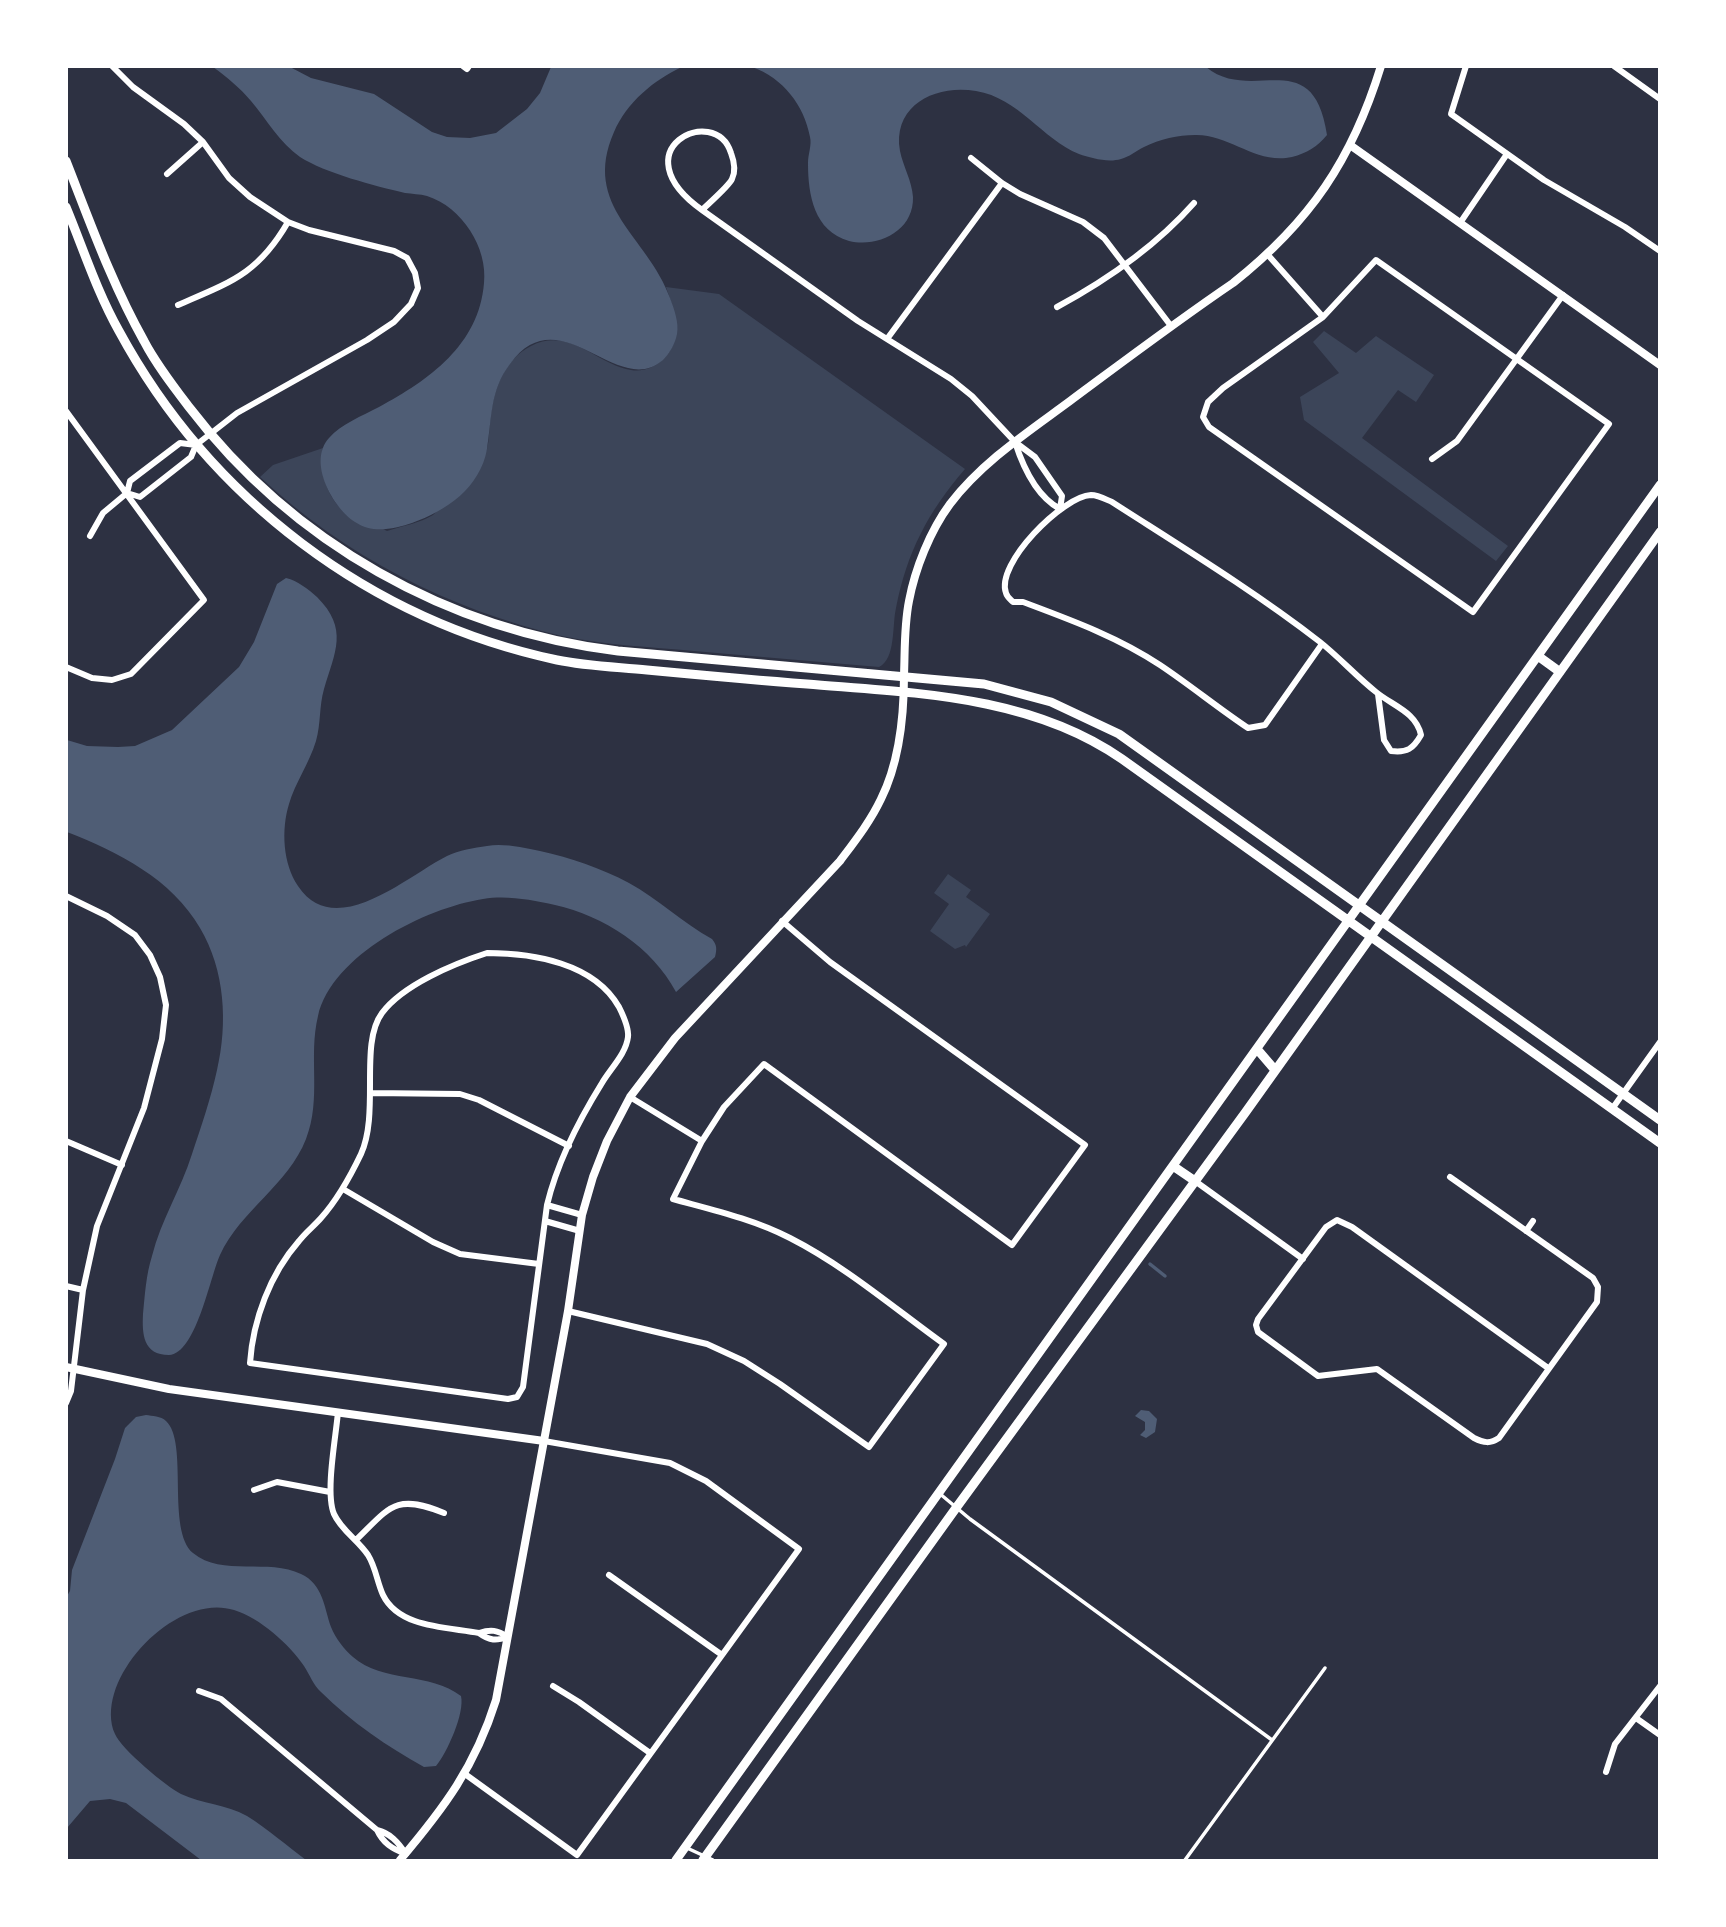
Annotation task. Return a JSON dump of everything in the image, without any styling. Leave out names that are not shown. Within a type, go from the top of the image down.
[{"type":"main road","points":[[66,161],[113,278],[145,344],[210,435],[280,505],[341,551],[403,587],[481,621],[565,644],[984,684],[1021,692],[1091,719],[1132,743],[1660,1120]]},
{"type":"main road","points":[[66,207],[117,328],[164,404],[196,445],[231,484],[308,550],[373,591],[455,630],[543,657],[583,664],[903,692],[984,702],[1017,710],[1070,730],[1122,759],[1660,1143]]},
{"type":"main road","points":[[676,1860],[1660,485]]},
{"type":"main road","points":[[707,1859],[956,1508],[1195,1181],[1660,532]]},
{"type":"main road","points":[[1538,656],[1560,672]]},
{"type":"main road","points":[[1122,759],[1132,743]]},
{"type":"main road","points":[[1257,1049],[1275,1070]]},
{"type":"main road","points":[[1173,1166],[1195,1181]]},
{"type":"street","points":[[112,66],[203,142],[229,178],[250,197],[288,222],[309,230],[394,251],[407,258],[415,273],[418,288],[411,304],[394,322],[237,413],[196,445],[191,457],[140,497],[127,494]]},
{"type":"street","points":[[463,66],[467,69],[469,66]]},
{"type":"street","points":[[199,1691],[221,1699],[377,1830],[382,1839],[403,1857],[430,1826],[465,1774],[488,1727],[496,1700],[568,1311],[582,1215],[593,1177],[607,1141],[630,1097],[674,1038],[840,861],[882,799],[893,769],[905,677],[904,641],[909,601],[930,537],[949,505],[972,479],[1015,442],[1268,255],[1297,225],[1350,145],[1369,106],[1381,66]]},
{"type":"street","points":[[1466,66],[1451,114],[1544,180],[1625,227],[1660,251]]},
{"type":"street","points":[[1614,66],[1660,99]]},
{"type":"street","points":[[702,211],[732,180],[734,163],[729,147],[717,135],[703,130],[687,134],[672,148],[667,162],[671,181],[684,198],[702,211],[858,321],[951,379],[972,396],[1015,442],[1035,457],[1062,496],[1060,509]]},
{"type":"street","points":[[167,174],[203,142]]},
{"type":"street","points":[[1350,145],[1660,365]]},
{"type":"street","points":[[1460,223],[1507,154]]},
{"type":"street","points":[[971,158],[1020,194],[1083,222],[1104,238],[1171,326]]},
{"type":"street","points":[[887,339],[1002,183]]},
{"type":"street","points":[[1057,307],[1084,293],[1171,229],[1194,203]]},
{"type":"street","points":[[178,304],[230,282],[252,268],[274,247],[288,222]]},
{"type":"street","points":[[1268,255],[1324,317]]},
{"type":"street","points":[[1376,260],[1609,424],[1473,612],[1209,427],[1203,417],[1208,402],[1223,388],[1324,317],[1376,260]]},
{"type":"street","points":[[1432,459],[1457,441],[1563,295]]},
{"type":"street","points":[[66,411],[204,600],[131,674],[112,680],[92,678],[66,667]]},
{"type":"street","points":[[1015,442],[1022,466],[1049,503],[1060,509]]},
{"type":"street","points":[[90,536],[103,513],[127,494],[130,481],[180,443],[196,445]]},
{"type":"street","points":[[1322,644],[1265,725],[1248,728],[1160,665],[1125,644],[1090,626],[1023,602],[1013,602],[1006,593],[1008,574],[1035,532],[1060,509],[1088,495],[1098,496],[1112,502],[1216,568],[1322,644],[1378,694],[1413,717],[1421,735],[1414,747],[1403,753],[1391,751],[1384,740],[1378,694]]},
{"type":"street","points":[[66,896],[107,916],[135,935],[150,955],[160,977],[166,1004],[162,1039],[144,1108],[97,1226],[70,1368],[71,1391],[66,1403]]},
{"type":"street","points":[[568,1311],[707,1344],[744,1361],[869,1447],[944,1344],[832,1263],[789,1238],[747,1219],[673,1199],[702,1141],[724,1107],[764,1064],[1012,1245],[1085,1144],[830,962],[782,921]]},
{"type":"street","points":[[487,953],[517,953],[560,963],[596,982],[612,996],[623,1014],[629,1036],[622,1054],[601,1084],[569,1146],[554,1177],[547,1205],[523,1387],[517,1397],[494,1397],[250,1363],[252,1337],[265,1297],[283,1262],[343,1189],[362,1152],[370,1121],[372,1038],[379,1017],[393,999],[431,977],[487,953]]},
{"type":"street","points":[[1612,1109],[1660,1042]]},
{"type":"street","points":[[372,1093],[460,1094],[479,1100],[569,1146]]},
{"type":"street","points":[[630,1097],[702,1141]]},
{"type":"street","points":[[66,1141],[122,1165]]},
{"type":"street","points":[[1450,1177],[1593,1278],[1598,1287],[1597,1302],[1499,1438],[1492,1443],[1474,1438],[1377,1369],[1318,1376],[1263,1337],[1256,1325],[1326,1227],[1336,1220],[1352,1227],[1548,1368]]},
{"type":"street","points":[[1195,1181],[1303,1259]]},
{"type":"street","points":[[343,1189],[433,1242],[460,1254],[539,1264]]},
{"type":"street","points":[[547,1205],[582,1215]]},
{"type":"street","points":[[545,1221],[580,1231]]},
{"type":"street","points":[[1526,1231],[1534,1221]]},
{"type":"street","points":[[66,1286],[83,1290]]},
{"type":"street","points":[[70,1368],[169,1389],[544,1441],[670,1463],[706,1480],[799,1549],[577,1855],[465,1774]]},
{"type":"street","points":[[338,1412],[330,1492],[333,1513],[368,1555],[391,1608],[404,1617],[479,1633],[488,1639],[508,1637]]},
{"type":"street","points":[[254,1490],[277,1482],[330,1492]]},
{"type":"street","points":[[356,1540],[385,1511],[400,1504],[419,1502],[444,1513]]},
{"type":"street","points":[[609,1575],[722,1655]]},
{"type":"street","points":[[552,1686],[650,1753]]},
{"type":"street","points":[[1605,1772],[1615,1744],[1660,1686]]},
{"type":"street","points":[[1636,1718],[1660,1735]]},
{"type":"lane","points":[[939,1493],[1272,1740]]},
{"type":"lane","points":[[1185,1860],[1325,1668]]},
{"type":"lane","points":[[685,1847],[707,1859]]},
{"type":"shaded area","points":[[213,67],[290,67],[311,78],[374,94],[432,132],[447,137],[470,138],[496,133],[527,109],[540,93],[551,67],[682,67],[652,85],[626,111],[614,132],[606,158],[606,181],[611,201],[660,276],[673,307],[677,329],[670,351],[663,360],[645,369],[627,368],[568,343],[549,340],[529,346],[503,374],[495,394],[483,463],[460,496],[425,518],[398,527],[376,529],[355,522],[331,496],[322,471],[323,448],[339,429],[416,385],[448,358],[462,342],[473,325],[480,305],[484,283],[482,256],[470,230],[440,201],[351,178],[300,157],[280,138],[242,92]]},
{"type":"shaded area","points":[[752,67],[1206,67],[1224,77],[1242,81],[1279,80],[1295,83],[1309,90],[1320,107],[1327,135],[1311,149],[1292,157],[1267,157],[1220,139],[1195,135],[1163,140],[1124,158],[1105,160],[1079,154],[1066,147],[1018,110],[991,95],[976,91],[946,91],[920,101],[903,121],[899,135],[900,151],[913,197],[908,219],[901,228],[882,239],[860,243],[837,236],[821,220],[815,210],[809,187],[810,140],[803,114],[782,86]]},
{"type":"shaded area","points":[[666,287],[719,294],[965,469],[940,501],[913,551],[896,608],[891,649],[879,667],[611,644],[562,636],[520,625],[439,595],[363,555],[327,531],[260,477],[273,465],[323,448],[325,481],[332,497],[342,509],[387,531],[428,518],[444,504],[487,449],[491,411],[497,389],[506,369],[521,352],[545,341],[558,341],[571,343],[619,367],[643,370],[651,367],[668,353],[676,336],[675,317]]},
{"type":"shaded area","points":[[1324,331],[1356,353],[1376,336],[1434,375],[1416,402],[1398,390],[1362,438],[1508,546],[1496,561],[1304,420],[1300,397],[1339,373],[1313,342]]},
{"type":"shaded area","points":[[286,578],[306,588],[327,609],[333,620],[337,641],[322,695],[316,741],[286,814],[285,846],[289,868],[298,886],[313,902],[331,908],[351,906],[371,900],[452,854],[487,846],[514,846],[574,860],[629,883],[712,939],[716,952],[715,957],[676,992],[654,961],[608,925],[555,905],[501,898],[483,899],[435,912],[384,938],[342,973],[327,994],[318,1016],[311,1124],[298,1155],[229,1239],[220,1255],[201,1313],[187,1342],[179,1351],[169,1355],[160,1354],[149,1347],[144,1336],[143,1314],[147,1277],[156,1243],[187,1167],[215,1081],[223,1034],[222,997],[215,961],[208,944],[200,928],[175,895],[124,858],[67,832],[67,740],[87,746],[135,746],[172,730],[239,667],[254,642],[277,584]]},
{"type":"shaded area","points":[[948,874],[971,890],[966,897],[990,914],[966,947],[965,945],[955,949],[930,931],[949,904],[934,893]]},
{"type":"shaded area","points":[[1141,1410],[1149,1411],[1157,1419],[1155,1432],[1146,1438],[1140,1435],[1145,1430],[1145,1422],[1135,1416]]},
{"type":"shaded area","points":[[146,1415],[164,1419],[173,1432],[181,1526],[185,1542],[193,1553],[218,1564],[275,1567],[301,1574],[318,1590],[333,1631],[340,1644],[353,1657],[378,1671],[435,1683],[461,1696],[458,1722],[445,1752],[436,1766],[424,1767],[345,1714],[318,1689],[304,1666],[282,1641],[264,1625],[244,1614],[234,1610],[211,1608],[187,1614],[164,1627],[144,1645],[127,1666],[116,1689],[111,1712],[119,1741],[145,1767],[174,1790],[247,1816],[306,1860],[201,1860],[126,1803],[110,1799],[90,1801],[67,1828],[67,1596],[72,1570],[125,1428],[136,1417]]},
{"type":"waterway","points":[[1150,1264],[1165,1276]]}]
